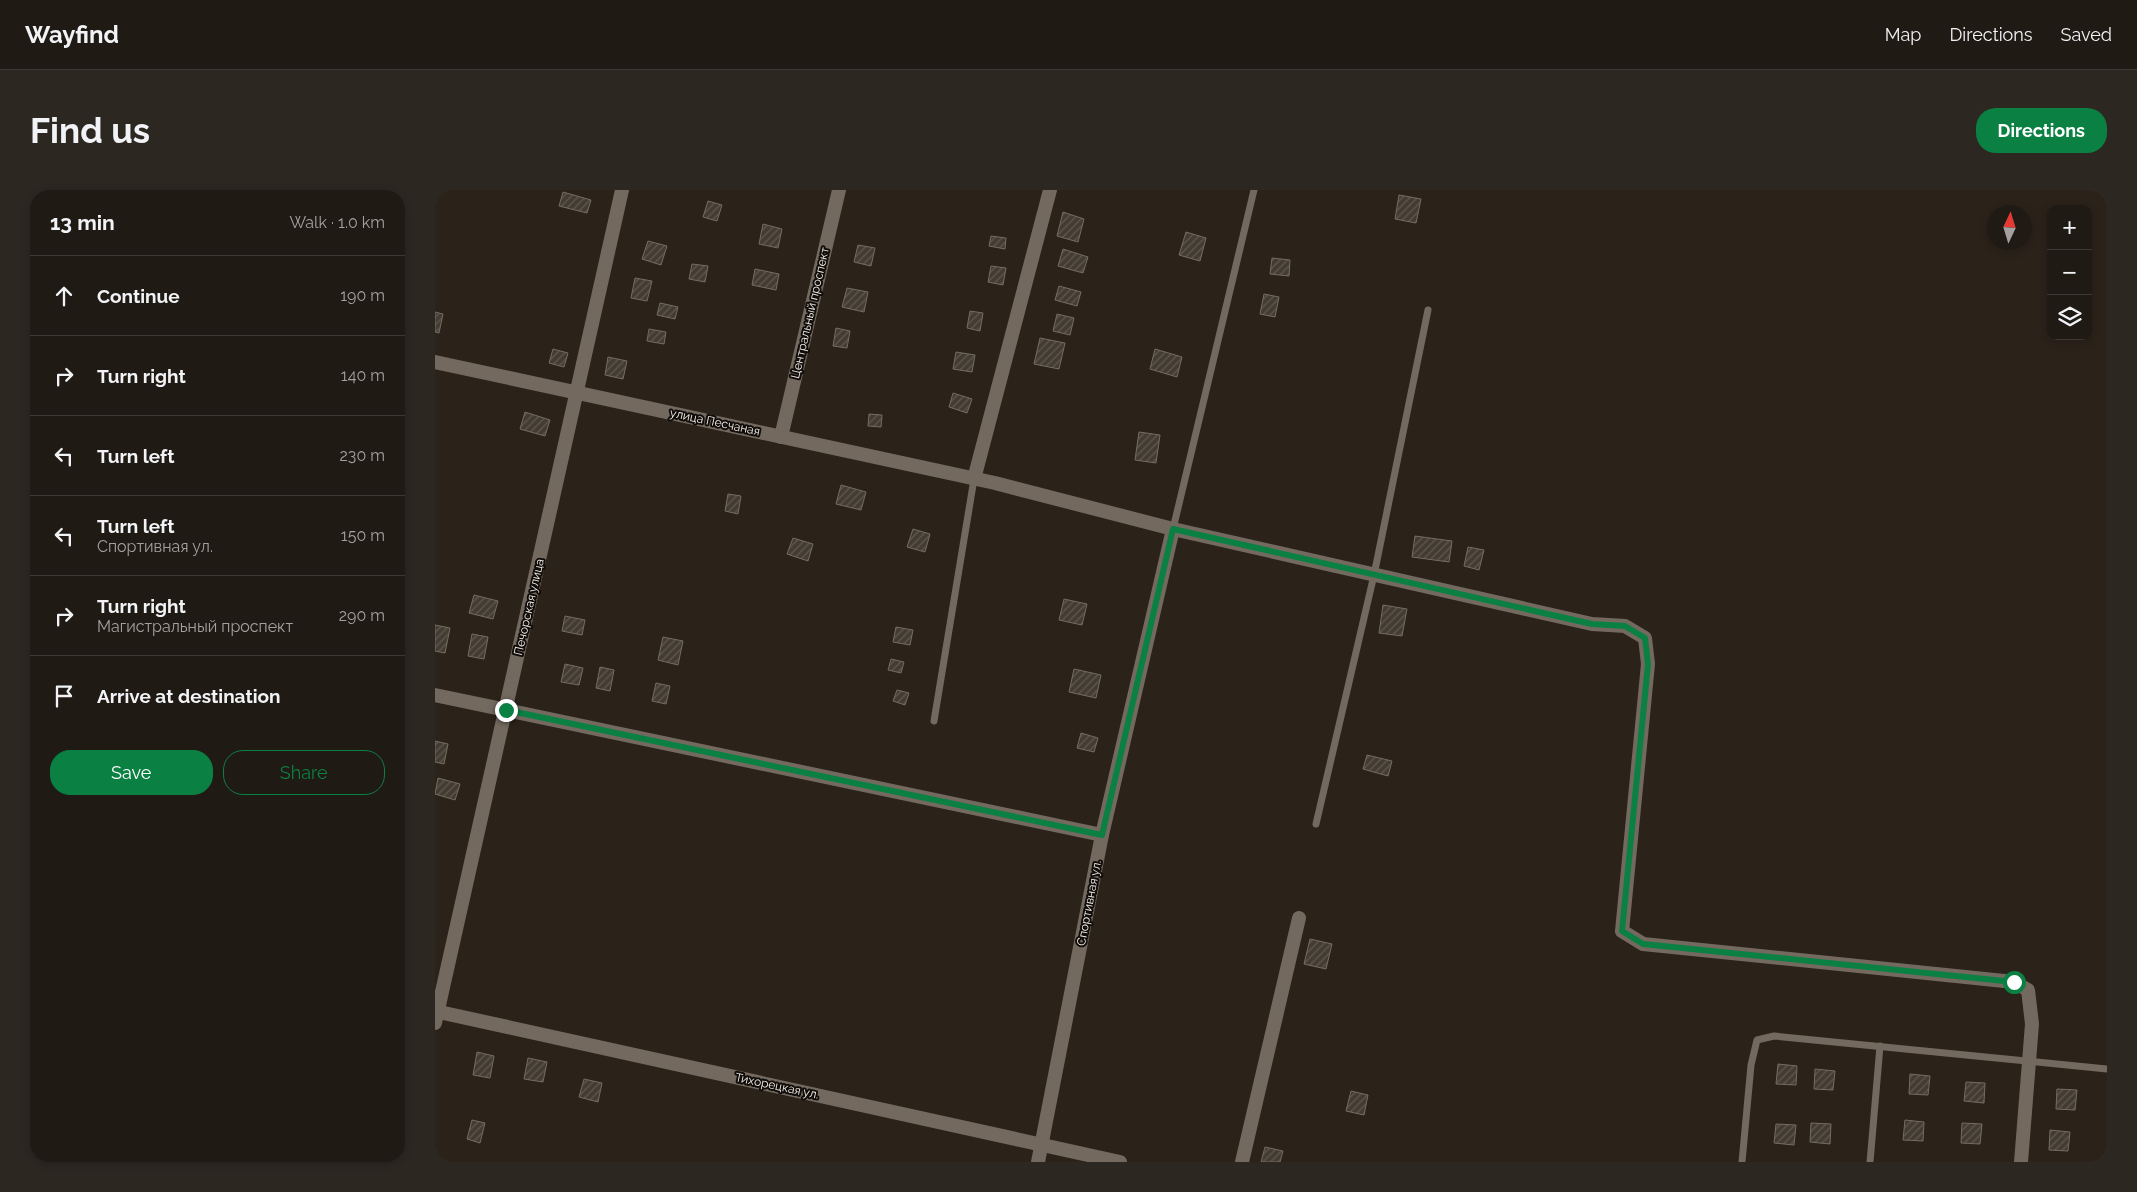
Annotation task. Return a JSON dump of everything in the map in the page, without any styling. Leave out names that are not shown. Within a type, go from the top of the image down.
[{"type":"street","name":"Печорская улица","points":[[436,1015],[578,393],[622,190]]},
{"type":"street","name":"Центральный проспект","points":[[781,437],[839,190]]},
{"type":"street","points":[[974,478],[1050,190]]},
{"type":"street","name":"улица Песчаная","points":[[435,362],[974,478],[1173,529],[1592,624],[1625,626],[1645,638],[1648,664],[1622,931],[1643,944],[2014,982],[2028,990],[2032,1024],[2029,1060]]},
{"type":"street","name":"Спортивная ул.","points":[[1038,1162],[1102,835],[1173,529]]},
{"type":"street","points":[[435,695],[1102,835]]},
{"type":"street","points":[[1242,1162],[1299,918]]},
{"type":"street","name":"Тихорецкая ул.","points":[[436,1015],[1120,1162]]},
{"type":"street","points":[[2021,1162],[2029,1060]]},
{"type":"lane","points":[[1173,529],[1254,190]]},
{"type":"lane","points":[[1316,824],[1375,575],[1429,310]]},
{"type":"lane","points":[[934,722],[974,478]]},
{"type":"lane","points":[[1742,1162],[1751,1065],[1757,1040],[1774,1036],[2107,1069]]},
{"type":"lane","points":[[1870,1162],[1880,1046]]},
{"type":"building","points":[[563,192],[591,200],[587,213],[559,206]]},
{"type":"building","points":[[1399,195],[1421,199],[1416,223],[1395,219]]},
{"type":"building","points":[[708,201],[722,205],[717,221],[703,217]]},
{"type":"building","points":[[1063,212],[1084,219],[1078,242],[1057,236]]},
{"type":"building","points":[[763,224],[782,229],[778,248],[759,244]]},
{"type":"building","points":[[1186,232],[1206,238],[1200,261],[1179,255]]},
{"type":"building","points":[[991,236],[1006,238],[1005,249],[989,246]]},
{"type":"building","points":[[648,241],[667,246],[661,265],[642,259]]},
{"type":"building","points":[[858,245],[875,248],[871,266],[854,262]]},
{"type":"building","points":[[1063,249],[1088,257],[1083,273],[1058,266]]},
{"type":"building","points":[[1272,258],[1290,260],[1289,276],[1270,274]]},
{"type":"building","points":[[692,264],[708,266],[705,282],[689,279]]},
{"type":"building","points":[[991,266],[1006,268],[1003,285],[988,282]]},
{"type":"building","points":[[755,269],[779,274],[776,290],[752,285]]},
{"type":"building","points":[[635,278],[652,281],[647,301],[631,298]]},
{"type":"building","points":[[1059,286],[1081,292],[1077,306],[1055,300]]},
{"type":"building","points":[[847,288],[868,292],[864,312],[842,307]]},
{"type":"building","points":[[1264,294],[1279,297],[1275,317],[1260,314]]},
{"type":"building","points":[[660,303],[678,307],[675,319],[657,315]]},
{"type":"building","points":[[970,311],[983,313],[980,331],[967,328]]},
{"type":"building","points":[[435,312],[443,314],[439,333],[435,332]]},
{"type":"building","points":[[1057,314],[1074,318],[1070,335],[1053,331]]},
{"type":"building","points":[[836,328],[850,331],[847,348],[833,346]]},
{"type":"building","points":[[649,329],[666,332],[664,344],[647,341]]},
{"type":"building","points":[[1040,338],[1065,343],[1059,369],[1034,364]]},
{"type":"building","points":[[553,349],[568,353],[564,367],[549,363]]},
{"type":"building","points":[[1155,349],[1182,357],[1177,377],[1150,369]]},
{"type":"building","points":[[956,352],[975,355],[972,372],[953,369]]},
{"type":"building","points":[[608,357],[627,361],[623,379],[605,375]]},
{"type":"building","points":[[953,393],[972,399],[967,413],[949,407]]},
{"type":"building","points":[[525,412],[550,420],[545,436],[520,429]]},
{"type":"building","points":[[869,414],[882,415],[881,427],[868,426]]},
{"type":"building","points":[[1139,432],[1160,435],[1156,463],[1135,460]]},
{"type":"building","points":[[841,485],[866,492],[861,510],[836,504]]},
{"type":"building","points":[[728,494],[741,496],[738,514],[725,511]]},
{"type":"building","points":[[913,529],[930,534],[925,552],[907,547]]},
{"type":"building","points":[[1415,536],[1452,541],[1449,562],[1412,557]]},
{"type":"building","points":[[793,538],[813,544],[808,561],[787,554]]},
{"type":"building","points":[[1468,547],[1484,550],[1479,570],[1464,566]]},
{"type":"building","points":[[474,595],[498,601],[493,619],[469,613]]},
{"type":"building","points":[[1064,599],[1087,604],[1082,625],[1059,620]]},
{"type":"building","points":[[1383,605],[1407,609],[1402,636],[1379,633]]},
{"type":"building","points":[[565,616],[585,620],[582,635],[562,631]]},
{"type":"building","points":[[435,625],[450,628],[445,653],[435,651]]},
{"type":"building","points":[[896,627],[913,630],[910,645],[893,642]]},
{"type":"building","points":[[472,634],[488,637],[484,659],[468,656]]},
{"type":"building","points":[[663,637],[683,641],[678,665],[658,660]]},
{"type":"building","points":[[891,659],[904,662],[901,673],[888,670]]},
{"type":"building","points":[[565,664],[583,668],[579,685],[561,682]]},
{"type":"building","points":[[600,667],[614,670],[610,691],[596,688]]},
{"type":"building","points":[[1074,669],[1101,675],[1096,698],[1069,692]]},
{"type":"building","points":[[656,683],[670,686],[666,704],[652,701]]},
{"type":"building","points":[[897,690],[909,693],[905,705],[893,701]]},
{"type":"building","points":[[1081,733],[1098,738],[1094,752],[1077,748]]},
{"type":"building","points":[[435,741],[448,744],[444,764],[435,762]]},
{"type":"building","points":[[1367,755],[1392,761],[1388,776],[1363,769]]},
{"type":"building","points":[[438,778],[460,784],[455,800],[435,794]]},
{"type":"building","points":[[1310,939],[1332,944],[1326,969],[1304,964]]},
{"type":"building","points":[[477,1052],[494,1056],[490,1078],[473,1075]]},
{"type":"building","points":[[528,1058],[547,1062],[543,1082],[524,1079]]},
{"type":"building","points":[[1778,1064],[1797,1066],[1796,1085],[1776,1084]]},
{"type":"building","points":[[1815,1069],[1835,1071],[1833,1090],[1814,1089]]},
{"type":"building","points":[[1910,1074],[1930,1076],[1928,1095],[1909,1094]]},
{"type":"building","points":[[584,1079],[602,1083],[598,1102],[579,1097]]},
{"type":"building","points":[[1966,1082],[1985,1083],[1984,1103],[1964,1101]]},
{"type":"building","points":[[2057,1089],[2077,1090],[2075,1110],[2056,1109]]},
{"type":"building","points":[[1351,1091],[1368,1095],[1364,1115],[1346,1111]]},
{"type":"building","points":[[472,1120],[485,1123],[480,1143],[467,1139]]},
{"type":"building","points":[[1905,1120],[1924,1122],[1923,1141],[1903,1140]]},
{"type":"building","points":[[1811,1123],[1831,1124],[1830,1144],[1810,1142]]},
{"type":"building","points":[[1962,1123],[1982,1124],[1980,1144],[1961,1143]]},
{"type":"building","points":[[1776,1124],[1796,1125],[1794,1145],[1774,1143]]},
{"type":"building","points":[[2050,1130],[2070,1132],[2068,1151],[2049,1150]]},
{"type":"building","points":[[1265,1147],[1283,1151],[1280,1162],[1261,1162]]},
{"type":"route","points":[[506,710],[1102,835],[1173,529],[1592,624],[1625,626],[1645,638],[1648,664],[1622,931],[1643,944],[2014,982]]}]
